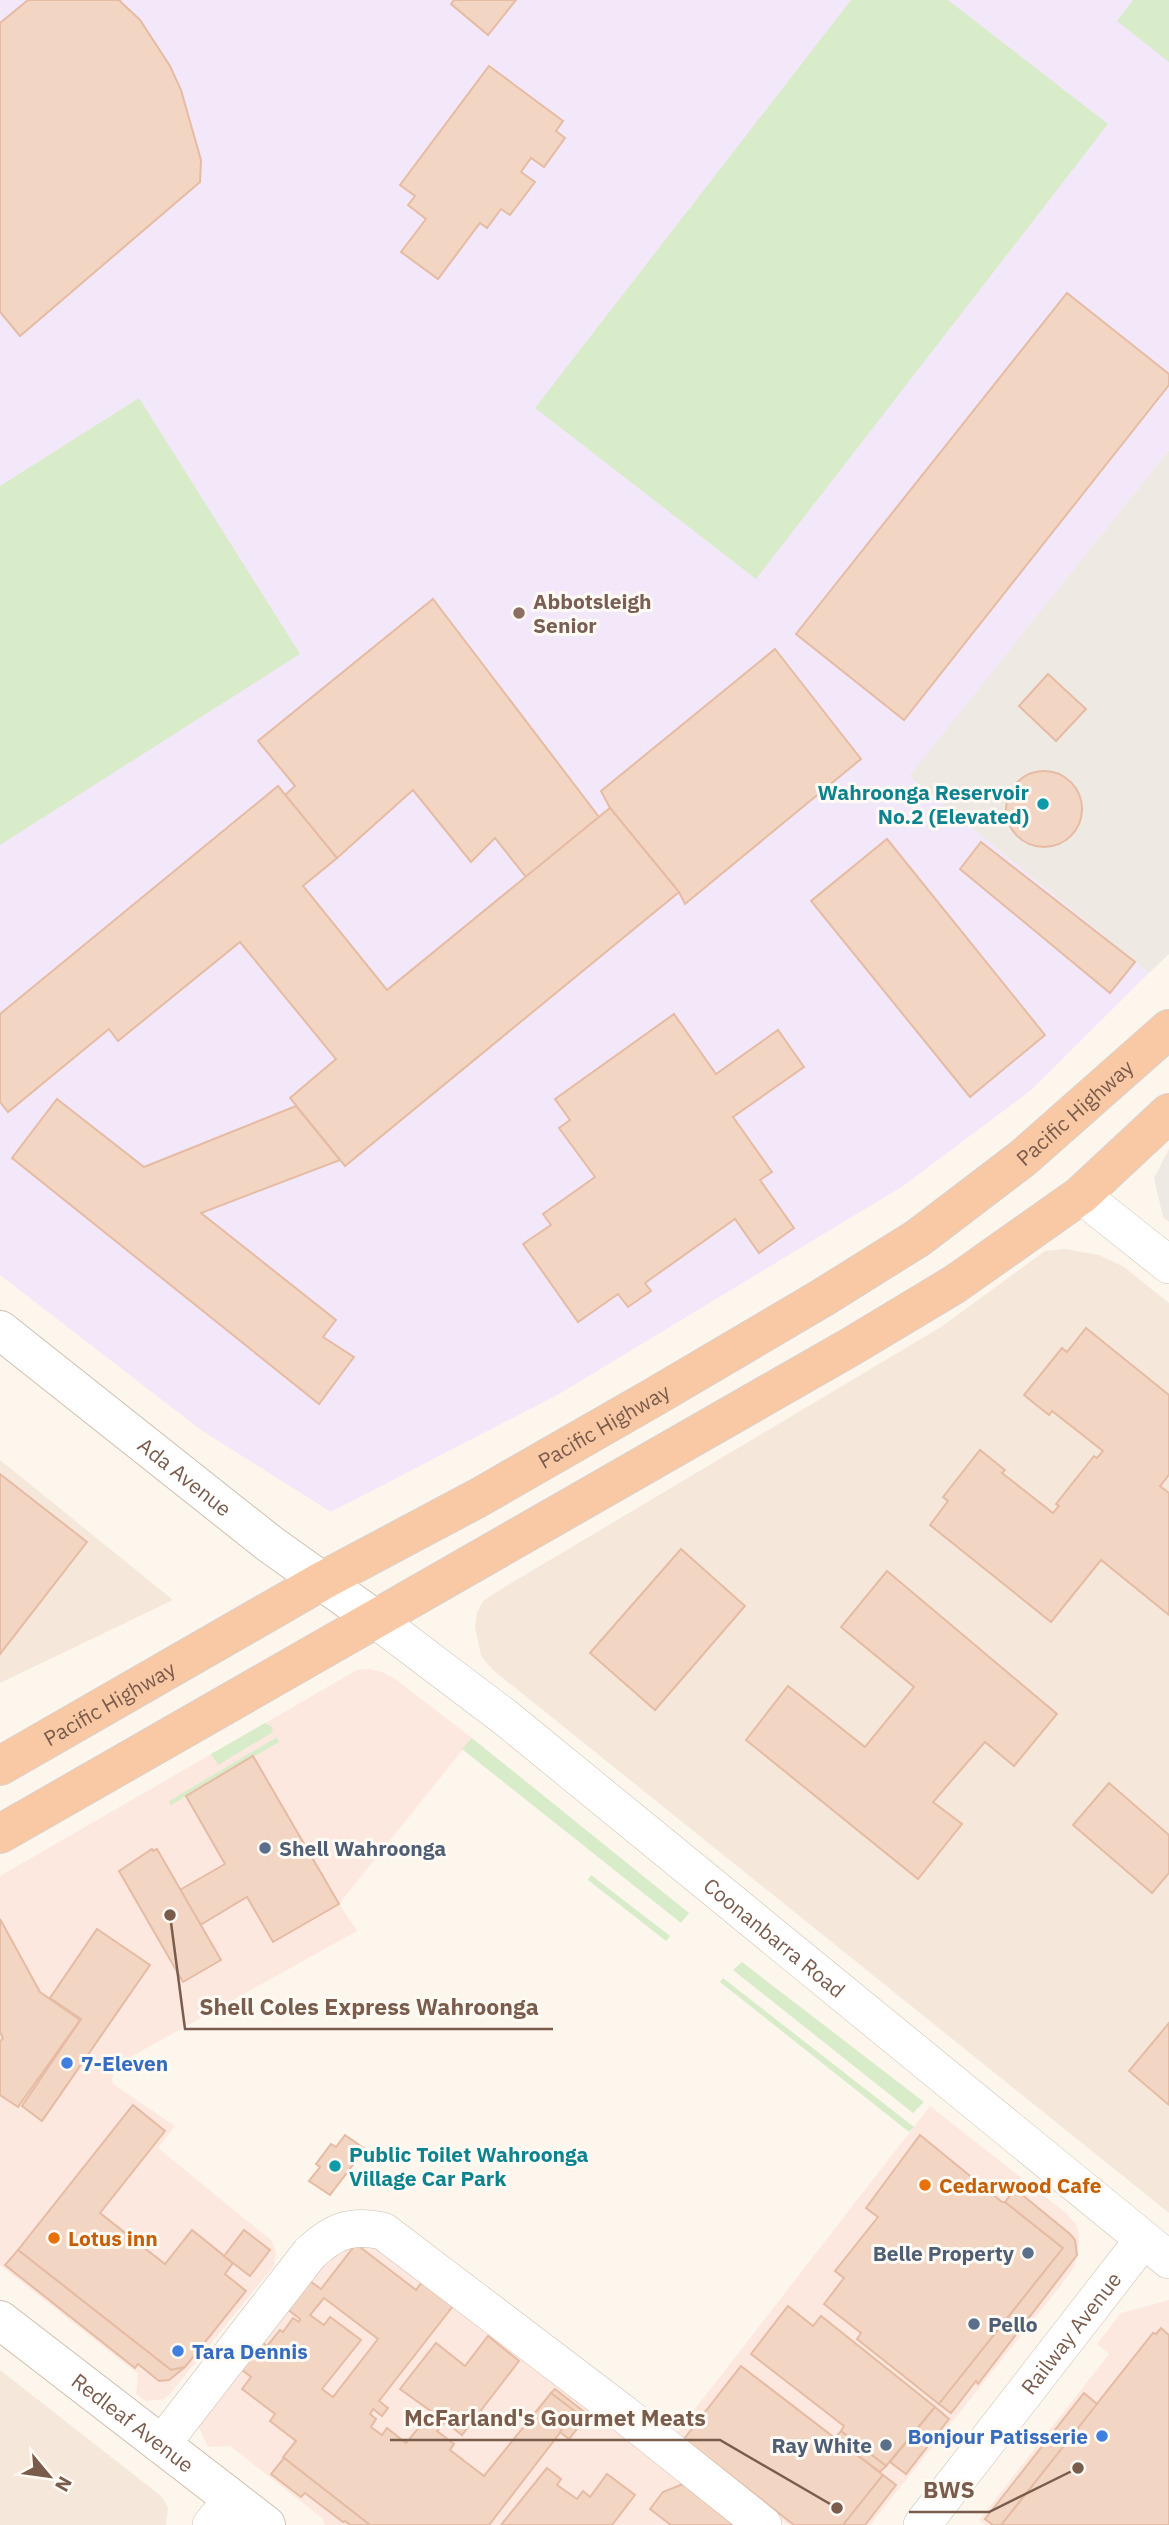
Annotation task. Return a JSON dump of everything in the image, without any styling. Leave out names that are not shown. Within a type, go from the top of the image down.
[{"type":"highway","name":"Pacific Highway","points":[[0,1766],[322,1581],[478,1498],[642,1404],[918,1238],[1023,1158],[1169,1029]]},
{"type":"highway","points":[[0,1834],[955,1284],[1081,1195],[1169,1112]]},
{"type":"street","points":[[1081,1195],[1169,1265]]},
{"type":"street","name":"Ada Avenue","points":[[0,1330],[270,1544],[375,1619]]},
{"type":"street","name":"Coonanbarra Road","points":[[375,1619],[506,1718],[1156,2250]]},
{"type":"street","points":[[161,2445],[310,2253],[328,2237],[346,2229],[365,2227],[383,2231],[414,2254],[624,2414],[763,2525]]},
{"type":"street","name":"Railway Avenue","points":[[922,2525],[1156,2250]]},
{"type":"street","name":"Redleaf Avenue","points":[[0,2320],[161,2445],[222,2512],[266,2525]]},
{"type":"shaded area","name":"Abbotsleigh Senior","points":[[0,0],[1169,0],[1169,450],[909,776],[1149,973],[1030,1091],[903,1186],[559,1394],[331,1512],[201,1430],[0,1275]]},
{"type":"shaded area","points":[[1169,450],[1169,954],[1149,973],[908,776]]},
{"type":"shaded area","points":[[1169,1149],[1169,1222],[1163,1217],[1154,1178]]},
{"type":"shaded area","points":[[1065,1249],[1099,1255],[1124,1267],[1169,1303],[1169,2213],[493,1670],[481,1656],[475,1627],[477,1613],[483,1601],[498,1591],[941,1327],[1045,1251]]},
{"type":"shaded area","points":[[0,1460],[173,1600],[0,1683]]},
{"type":"shaded area","points":[[369,1669],[395,1679],[472,1738],[339,1904],[357,1931],[125,2060],[112,2078],[113,2084],[175,2126],[158,2148],[272,2241],[276,2253],[273,2267],[170,2394],[164,2399],[146,2401],[136,2394],[138,2374],[0,2265],[0,1876],[357,1670]]},
{"type":"shaded area","points":[[930,2106],[1066,2213],[1075,2223],[1079,2234],[1074,2267],[870,2525],[788,2525],[674,2436]]},
{"type":"shaded area","points":[[374,2243],[742,2525],[325,2525],[322,2518],[230,2446],[208,2447],[197,2423],[327,2249]]},
{"type":"shaded area","points":[[1169,2300],[1169,2525],[985,2525],[979,2520],[1109,2354],[1097,2344],[1121,2313]]},
{"type":"shaded area","points":[[0,2370],[161,2496],[168,2507],[166,2525],[0,2525]]},
{"type":"green space","points":[[851,0],[948,0],[1108,124],[756,579],[535,408]]},
{"type":"green space","points":[[1133,0],[1169,0],[1169,62],[1117,21]]},
{"type":"green space","points":[[139,398],[300,654],[0,845],[0,486]]},
{"type":"green space","points":[[265,1723],[272,1727],[273,1732],[218,1765],[211,1754]]},
{"type":"green space","points":[[277,1737],[279,1742],[171,1805],[169,1801]]},
{"type":"green space","points":[[472,1738],[689,1913],[681,1923],[462,1749]]},
{"type":"green space","points":[[591,1875],[670,1936],[666,1941],[588,1880]]},
{"type":"green space","points":[[742,1962],[924,2102],[913,2113],[733,1970]]},
{"type":"green space","points":[[723,1978],[914,2127],[909,2132],[720,1982]]},
{"type":"building","points":[[28,0],[119,0],[140,20],[170,66],[181,90],[201,160],[200,182],[20,336],[0,312],[0,23]]},
{"type":"building","points":[[454,0],[516,0],[488,35],[451,4]]},
{"type":"building","points":[[489,66],[563,121],[556,131],[565,138],[544,167],[531,158],[521,172],[535,182],[510,215],[501,209],[487,228],[480,223],[438,279],[401,252],[426,219],[408,205],[415,196],[400,185]]},
{"type":"building","points":[[1067,293],[1169,374],[1169,385],[904,720],[796,634]]},
{"type":"building","points":[[433,599],[599,817],[526,877],[495,838],[471,862],[413,790],[337,858],[285,795],[295,786],[258,741]]},
{"type":"building","points":[[775,649],[861,759],[685,904],[679,892],[610,808],[601,791]]},
{"type":"building","points":[[1048,674],[1086,709],[1056,741],[1019,706]]},
{"type":"building","name":"Wahroonga Reservoir No.2 (Elevated)","points":[[1044,771],[1059,774],[1071,782],[1079,794],[1082,809],[1079,824],[1071,836],[1059,844],[1044,847],[1029,844],[1017,836],[1009,824],[1006,809],[1009,794],[1017,782],[1029,774]]},
{"type":"building","points":[[278,786],[337,858],[303,886],[387,990],[610,808],[679,892],[345,1166],[290,1098],[336,1059],[240,942],[118,1041],[109,1029],[8,1112],[0,1102],[0,1014]]},
{"type":"building","points":[[887,839],[1045,1035],[970,1097],[811,901]]},
{"type":"building","points":[[981,842],[1135,962],[1110,993],[960,869]]},
{"type":"building","points":[[674,1014],[716,1074],[778,1030],[804,1067],[733,1117],[772,1172],[760,1180],[794,1228],[759,1253],[735,1219],[645,1283],[651,1291],[628,1307],[618,1294],[578,1322],[523,1244],[551,1225],[543,1214],[595,1177],[559,1128],[570,1120],[555,1099]]},
{"type":"building","points":[[57,1099],[144,1167],[296,1106],[340,1160],[201,1213],[336,1320],[323,1337],[354,1357],[319,1404],[12,1158]]},
{"type":"building","points":[[1086,1328],[1169,1395],[1169,1475],[1160,1486],[1169,1493],[1169,1615],[1101,1560],[1051,1622],[930,1525],[948,1501],[943,1497],[980,1450],[1005,1470],[1002,1473],[1053,1513],[1059,1506],[1056,1504],[1094,1456],[1097,1458],[1103,1451],[1052,1411],[1049,1415],[1024,1395],[1062,1348],[1067,1352]]},
{"type":"building","points":[[0,1474],[87,1542],[0,1654]]},
{"type":"building","points":[[681,1549],[745,1606],[655,1710],[590,1653]]},
{"type":"building","points":[[887,1571],[1057,1714],[1014,1766],[985,1742],[933,1802],[962,1824],[918,1879],[746,1740],[788,1686],[865,1747],[914,1687],[841,1627]]},
{"type":"building","points":[[253,1756],[339,1904],[273,1942],[247,1897],[192,1930],[171,1895],[225,1864],[186,1796]]},
{"type":"building","points":[[1109,1783],[1169,1835],[1169,1873],[1152,1893],[1073,1825]]},
{"type":"building","points":[[152,1849],[157,1849],[221,1960],[183,1982],[119,1871]]},
{"type":"building","points":[[0,1919],[40,1992],[80,2020],[18,2107],[0,2095],[0,2042],[3,2038],[0,2032]]},
{"type":"building","name":"7-Eleven","points":[[97,1929],[150,1965],[42,2121],[22,2106],[81,2019],[50,1998]]},
{"type":"building","points":[[1169,2023],[1169,2105],[1129,2071]]},
{"type":"building","points":[[133,2105],[165,2131],[100,2213],[165,2264],[192,2230],[233,2263],[225,2274],[246,2291],[185,2367],[171,2370],[18,2250]]},
{"type":"building","name":"Public Toilet Wahroonga Village Car Park","points":[[345,2135],[365,2149],[330,2195],[309,2181],[320,2167],[316,2164],[331,2144],[336,2147]]},
{"type":"building","points":[[920,2135],[1063,2248],[939,2404],[857,2339],[861,2333],[824,2304],[844,2278],[835,2271],[878,2217],[866,2208]]},
{"type":"building","points":[[1015,2189],[1070,2234],[1075,2240],[1077,2255],[978,2384],[976,2381],[951,2413],[939,2404],[1063,2248],[1005,2202]]},
{"type":"building","points":[[244,2230],[270,2250],[250,2276],[224,2256]]},
{"type":"building","points":[[356,2244],[416,2290],[422,2282],[453,2306],[379,2401],[388,2408],[382,2416],[373,2409],[370,2414],[376,2419],[371,2427],[382,2435],[387,2428],[406,2443],[432,2412],[400,2389],[436,2343],[465,2366],[488,2336],[519,2361],[462,2435],[445,2422],[437,2431],[454,2444],[450,2450],[484,2476],[551,2393],[576,2412],[489,2525],[370,2525],[283,2457],[296,2441],[270,2421],[275,2414],[242,2389],[251,2377],[237,2366],[259,2340],[267,2346],[280,2330],[283,2332],[293,2318],[299,2322],[300,2319],[286,2308],[307,2279],[321,2289]],"holes":[[[324,2298],[378,2339],[333,2397],[322,2389],[361,2340],[330,2317],[324,2325],[310,2315]]]},
{"type":"building","points":[[18,2250],[171,2370],[185,2367],[169,2380],[159,2381],[138,2364],[135,2368],[5,2265]]},
{"type":"building","points":[[788,2306],[813,2326],[821,2316],[935,2407],[886,2466],[841,2431],[844,2426],[751,2354]]},
{"type":"building","points":[[1161,2328],[1169,2335],[1169,2525],[1001,2525],[1153,2333],[1156,2334]]},
{"type":"building","points":[[741,2366],[883,2475],[843,2525],[794,2525],[684,2439]]},
{"type":"building","points":[[555,2389],[588,2415],[569,2439],[560,2432],[576,2412],[551,2393]]},
{"type":"building","points":[[1084,2393],[1097,2404],[1001,2525],[993,2525],[985,2519]]},
{"type":"building","points":[[935,2407],[949,2419],[906,2474],[890,2462]]},
{"type":"building","points":[[841,2431],[886,2466],[880,2472],[835,2438]]},
{"type":"building","points":[[284,2458],[370,2525],[350,2525],[343,2522],[305,2493],[301,2497],[271,2474]]},
{"type":"building","points":[[547,2468],[561,2479],[557,2485],[577,2499],[583,2491],[590,2497],[607,2474],[635,2495],[612,2525],[501,2525]]},
{"type":"building","points":[[883,2475],[896,2485],[865,2525],[843,2525]]},
{"type":"building","points":[[683,2484],[734,2525],[671,2525],[650,2509],[663,2492]]},
{"type":"place","name":"Abbotsleigh Senior","points":[[519,613]]},
{"type":"place","name":"Wahroonga Reservoir No.2 (Elevated)","points":[[1043,804]]},
{"type":"place","name":"Shell Wahroonga","points":[[265,1848]]},
{"type":"place","name":"Shell Coles Express Wahroonga","points":[[170,1915]]},
{"type":"place","name":"7-Eleven","points":[[67,2063]]},
{"type":"place","name":"Public Toilet Wahroonga Village Car Park","points":[[335,2166]]},
{"type":"place","name":"Cedarwood Cafe","points":[[925,2185]]},
{"type":"place","name":"Lotus inn","points":[[54,2238]]},
{"type":"place","name":"Belle Property","points":[[1028,2253]]},
{"type":"place","name":"Pello","points":[[974,2324]]},
{"type":"place","name":"Tara Dennis","points":[[178,2351]]},
{"type":"place","name":"Bonjour Patisserie","points":[[1102,2436]]},
{"type":"place","name":"Ray White","points":[[886,2445]]},
{"type":"place","name":"BWS","points":[[1078,2468]]},
{"type":"place","name":"McFarland's Gourmet Meats","points":[[837,2508]]}]
